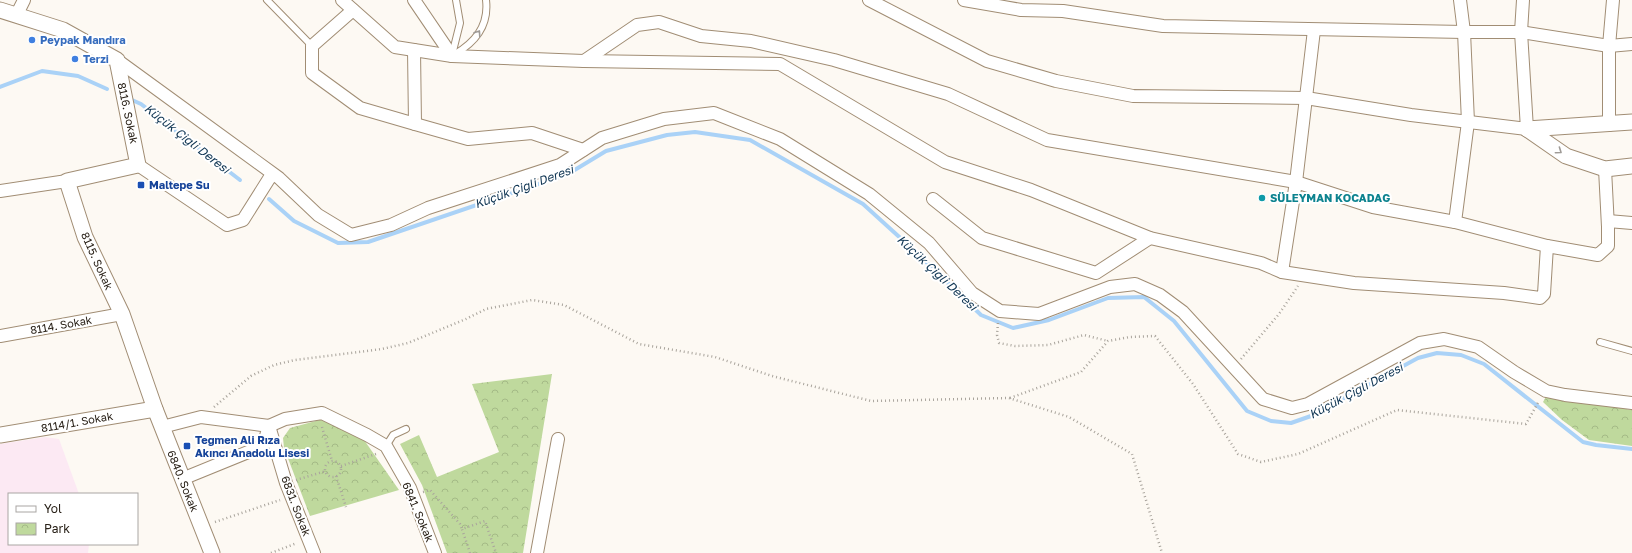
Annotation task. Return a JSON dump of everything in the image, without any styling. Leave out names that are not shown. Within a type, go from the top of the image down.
[{"type":"street","points":[[16,16],[24,0]]},
{"type":"street","points":[[342,0],[394,47],[452,56],[584,61],[780,64],[945,162],[1031,190],[1150,238],[1261,263],[1282,272],[1354,283],[1504,293],[1540,298],[1544,294],[1547,246]]},
{"type":"street","points":[[414,0],[452,56]]},
{"type":"street","points":[[869,0],[987,60],[1056,81],[1133,96],[1306,98],[1468,122],[1527,129],[1632,122]]},
{"type":"street","points":[[964,0],[1021,10],[1063,11],[1163,26],[1314,30],[1521,32],[1609,46],[1632,44]]},
{"type":"street","points":[[1006,0],[1021,10]]},
{"type":"street","points":[[1455,222],[1468,122],[1464,32],[1460,0]]},
{"type":"street","points":[[1523,0],[1521,32],[1527,129]]},
{"type":"street","points":[[1609,124],[1609,46],[1613,0]]},
{"type":"street","points":[[0,10],[63,30],[117,60],[272,174],[318,215],[352,235],[391,225],[428,208],[560,164],[602,138],[664,119],[714,112],[780,139],[869,194],[929,243],[972,293],[1000,311],[1039,314],[1110,287],[1135,284],[1160,295],[1183,312],[1263,399],[1292,408],[1308,404],[1420,343],[1444,339],[1478,347],[1514,372],[1546,391],[1565,395],[1632,403]]},
{"type":"street","points":[[353,10],[312,46],[312,73],[360,108],[468,139],[532,133],[583,150]]},
{"type":"street","points":[[584,61],[637,25],[659,22],[701,36],[751,41],[834,60],[948,94],[1047,140],[1296,182],[1373,207],[1455,222],[1547,246],[1598,255],[1608,246],[1605,169]]},
{"type":"street","points":[[1282,272],[1296,182],[1314,30]]},
{"type":"street","points":[[414,50],[415,124]]},
{"type":"street","name":"8116. Sokak","points":[[117,60],[138,165]]},
{"type":"street","points":[[1527,129],[1566,156],[1605,169],[1632,166]]},
{"type":"street","points":[[0,192],[67,181],[138,165],[227,225],[243,220],[272,174]]},
{"type":"street","name":"8115. Sokak","points":[[67,181],[85,237],[122,314],[155,409]]},
{"type":"street","points":[[933,199],[982,238],[1096,273],[1150,238]]},
{"type":"street","points":[[1608,221],[1632,223]]},
{"type":"street","name":"8114. Sokak","points":[[0,336],[122,314]]},
{"type":"street","name":"6840. Sokak","points":[[155,409],[212,553]]},
{"type":"street","name":"8114/1. Sokak","points":[[0,435],[155,409]]},
{"type":"street","points":[[162,427],[202,417],[269,426],[285,419],[322,412],[367,435],[387,448]]},
{"type":"street","points":[[182,479],[263,446],[269,426]]},
{"type":"street","name":"6831. Sokak","points":[[269,426],[286,483],[314,553]]},
{"type":"street","points":[[537,553],[558,439]]},
{"type":"street","name":"6841. Sokak","points":[[387,448],[413,495],[435,553]]},
{"type":"lane","points":[[267,0],[312,46]]},
{"type":"lane","points":[[452,56],[460,23],[456,0]]},
{"type":"lane","points":[[452,56],[466,48],[478,35],[486,20],[486,0]]},
{"type":"lane","points":[[1600,342],[1632,351]]},
{"type":"lane","points":[[387,448],[393,434],[406,429]]},
{"type":"path","points":[[1234,367],[1279,314],[1305,276]]},
{"type":"path","points":[[202,417],[251,376],[274,365],[295,360],[382,350],[408,343],[466,320],[486,309],[532,300],[564,305],[639,344],[715,358],[772,376],[870,401],[1009,398],[1069,417],[1132,454],[1162,553]]},
{"type":"path","points":[[998,316],[997,336],[999,343],[1015,346],[1048,345],[1084,335],[1108,341]]},
{"type":"path","points":[[1533,410],[1540,399]]},
{"type":"path","points":[[318,413],[332,461]]},
{"type":"path","points":[[341,466],[387,448]]},
{"type":"path","points":[[336,476],[328,475],[326,465],[332,461],[338,462],[341,466]]},
{"type":"path","points":[[336,476],[340,473],[341,466]]},
{"type":"path","points":[[286,483],[326,471]]},
{"type":"path","points":[[336,476],[346,507]]},
{"type":"path","points":[[413,495],[430,490],[460,524],[470,553]]},
{"type":"path","points":[[201,526],[292,496]]},
{"type":"path","points":[[462,529],[485,521],[496,553]]},
{"type":"path","points":[[270,553],[309,539]]},
{"type":"shaded area","points":[[45,437],[59,439],[79,493],[8,493],[8,545],[89,545],[88,553],[0,553],[0,444]]},
{"type":"green space","points":[[552,374],[523,553],[447,553],[422,485],[400,444],[419,435],[437,477],[499,452],[472,384]]},
{"type":"green space","points":[[1547,395],[1632,410],[1632,446],[1589,440],[1562,420],[1543,402]]},
{"type":"green space","points":[[323,419],[362,437],[399,490],[310,516],[284,448],[283,438],[290,428]]},
{"type":"waterway","name":"Küçük Çiğli Deresi","points":[[0,87],[42,71],[78,76],[107,89]]},
{"type":"waterway","name":"Küçük Çiğli Deresi","points":[[132,100],[141,104],[240,180]]},
{"type":"waterway","name":"Küçük Çiğli Deresi","points":[[269,199],[294,221],[338,243],[368,242],[568,174],[606,151],[667,135],[695,132],[750,140],[863,204],[918,254],[981,315],[1013,328],[1049,320],[1108,298],[1144,297],[1174,321],[1247,411],[1271,421],[1291,423],[1311,416],[1418,358],[1437,353],[1461,355],[1484,364],[1583,442],[1632,449]]},
{"type":"place","name":"Peypak Mandıra","points":[[32,40]]},
{"type":"place","name":"Terzi","points":[[75,59]]},
{"type":"place","name":"Maltepe Su","points":[[141,185]]},
{"type":"place","name":"SÜLEYMAN KOCADAĞ","points":[[1262,198]]},
{"type":"place","name":"Teğmen Ali Rıza Akıncı Anadolu Lisesi","points":[[187,446]]}]
